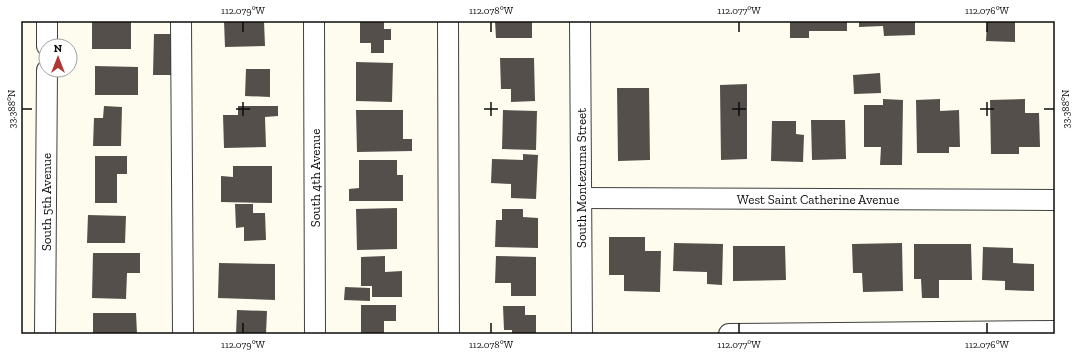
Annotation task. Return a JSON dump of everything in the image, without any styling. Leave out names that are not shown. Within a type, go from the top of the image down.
[{"type":"street","points":[[47,21],[47,38]]},
{"type":"street","points":[[181,21],[183,334]]},
{"type":"street","name":"South 4th Avenue","points":[[314,21],[315,334]]},
{"type":"street","points":[[448,21],[449,334]]},
{"type":"street","name":"South Montezuma Street","points":[[580,21],[582,334]]},
{"type":"street","name":"South 5th Avenue","points":[[46,334],[47,78]]},
{"type":"street","name":"West Saint Catherine Avenue","points":[[581,198],[1055,200]]},
{"type":"street","points":[[729,334],[1055,331]]},
{"type":"building","points":[[92,21],[131,21],[131,49],[92,49]]},
{"type":"building","points":[[224,21],[264,21],[265,46],[225,47]]},
{"type":"building","points":[[360,21],[384,21],[384,29],[391,29],[391,40],[384,40],[384,53],[371,53],[371,43],[360,43]]},
{"type":"building","points":[[495,21],[532,21],[532,38],[496,38]]},
{"type":"building","points":[[790,21],[847,21],[847,31],[809,31],[809,38],[790,38]]},
{"type":"building","points":[[859,21],[915,21],[915,35],[884,36],[883,26],[859,27]]},
{"type":"building","points":[[987,21],[1015,21],[1015,42],[986,41]]},
{"type":"building","points":[[154,34],[172,34],[172,75],[153,75]]},
{"type":"building","points":[[500,58],[534,58],[535,101],[511,102],[511,89],[501,89]]},
{"type":"building","points":[[356,62],[393,63],[392,102],[356,101]]},
{"type":"building","points":[[95,66],[138,67],[138,95],[95,95]]},
{"type":"building","points":[[246,69],[270,69],[270,97],[245,96]]},
{"type":"building","points":[[880,73],[881,93],[854,94],[853,75]]},
{"type":"building","points":[[747,84],[747,159],[721,160],[720,85]]},
{"type":"building","points":[[617,88],[649,88],[650,160],[618,161]]},
{"type":"building","points":[[883,99],[903,100],[902,165],[880,165],[881,147],[864,147],[864,105],[883,105]]},
{"type":"building","points":[[940,99],[940,111],[959,110],[960,147],[949,147],[949,153],[917,153],[916,100]]},
{"type":"building","points":[[1025,99],[1025,113],[1039,113],[1040,147],[1019,147],[1019,154],[991,154],[990,100]]},
{"type":"building","points":[[104,106],[122,107],[121,146],[93,146],[94,118],[103,118]]},
{"type":"building","points":[[238,106],[278,106],[278,116],[265,117],[266,147],[224,148],[223,115],[238,115]]},
{"type":"building","points":[[356,110],[403,110],[403,139],[412,139],[412,151],[357,152]]},
{"type":"building","points":[[503,110],[537,111],[536,150],[502,149]]},
{"type":"building","points":[[811,120],[845,120],[846,159],[812,160]]},
{"type":"building","points":[[772,121],[796,121],[796,134],[804,135],[803,162],[771,161]]},
{"type":"building","points":[[523,154],[538,155],[536,199],[511,198],[511,184],[491,183],[492,159],[523,160]]},
{"type":"building","points":[[95,156],[127,156],[127,174],[117,174],[117,203],[95,203]]},
{"type":"building","points":[[359,160],[397,160],[397,175],[403,175],[403,201],[349,201],[349,189],[359,188]]},
{"type":"building","points":[[233,166],[272,166],[272,203],[221,202],[221,176],[233,177]]},
{"type":"building","points":[[235,204],[253,204],[253,213],[265,213],[266,240],[244,241],[244,227],[236,228]]},
{"type":"building","points":[[397,208],[397,249],[357,250],[356,209]]},
{"type":"building","points":[[502,209],[523,209],[523,217],[538,218],[538,248],[495,247],[496,220],[502,220]]},
{"type":"building","points":[[88,215],[126,216],[125,243],[87,243]]},
{"type":"building","points":[[609,237],[645,237],[645,251],[661,251],[660,292],[624,291],[624,275],[609,275]]},
{"type":"building","points":[[674,243],[723,244],[722,285],[707,284],[707,272],[673,271]]},
{"type":"building","points":[[902,243],[903,291],[863,292],[862,273],[853,273],[852,244]]},
{"type":"building","points":[[914,244],[971,244],[972,280],[939,280],[939,298],[922,298],[921,279],[914,279]]},
{"type":"building","points":[[733,246],[785,246],[786,280],[733,281]]},
{"type":"building","points":[[983,247],[1013,248],[1013,263],[1034,264],[1034,291],[1005,290],[1005,281],[982,280]]},
{"type":"building","points":[[93,253],[140,253],[140,273],[127,273],[126,299],[92,298]]},
{"type":"building","points":[[385,256],[385,272],[402,271],[402,297],[372,297],[372,286],[361,286],[361,257]]},
{"type":"building","points":[[496,256],[536,257],[536,296],[511,296],[511,283],[495,283]]},
{"type":"building","points":[[219,263],[275,264],[275,300],[218,298]]},
{"type":"building","points":[[345,287],[370,288],[370,301],[344,300]]},
{"type":"building","points":[[361,305],[396,305],[396,321],[384,321],[384,334],[361,334]]},
{"type":"building","points":[[503,306],[525,306],[525,315],[536,315],[536,334],[512,334],[512,330],[504,330]]},
{"type":"building","points":[[237,310],[267,311],[266,334],[236,334]]},
{"type":"building","points":[[93,313],[136,313],[137,334],[93,334]]}]
